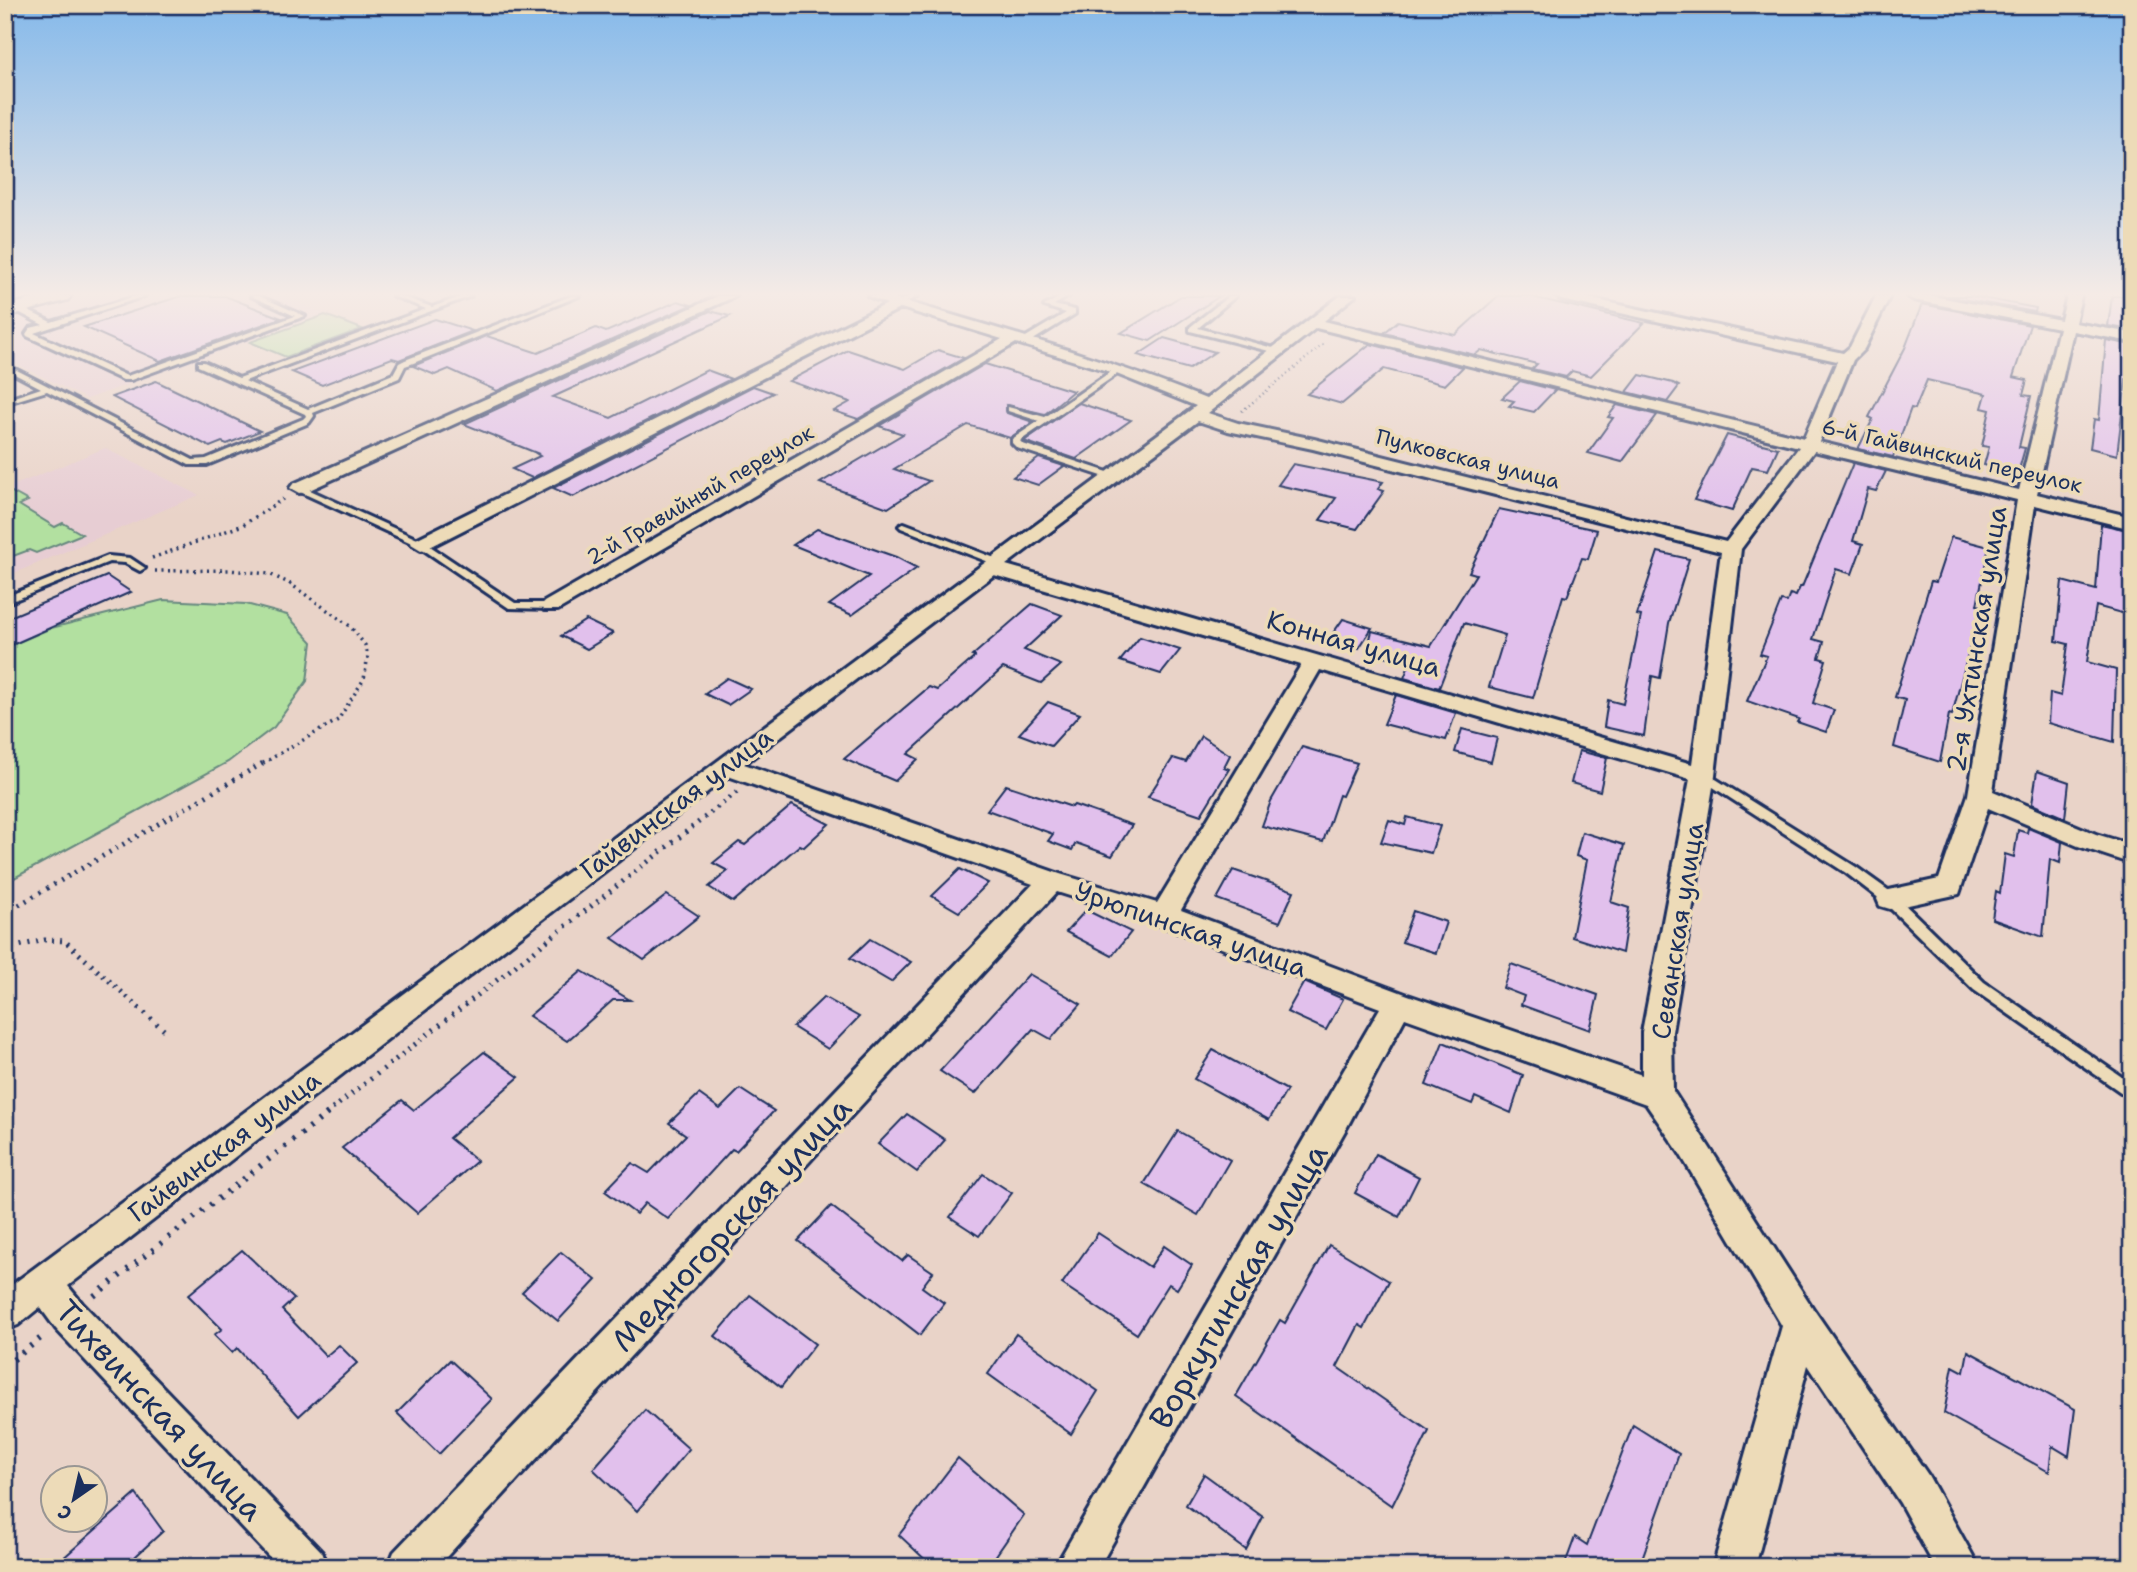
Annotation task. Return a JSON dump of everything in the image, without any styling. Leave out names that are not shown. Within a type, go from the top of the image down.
[{"type":"street","points":[[299,488],[565,369]]},
{"type":"street","points":[[421,544],[767,369]]},
{"type":"street","name":"2-й Гравийный переулок","points":[[551,606],[967,369]]},
{"type":"street","name":"Гайвинская улица","points":[[5,1312],[1251,369]]},
{"type":"street","name":"6-й Гайвинский переулок","points":[[1500,369],[2132,523]]},
{"type":"street","points":[[1731,548],[1809,446],[1841,369]]},
{"type":"street","name":"2-я Ухтинская улица","points":[[1890,899],[1950,887],[1980,795],[2027,496],[2057,369]]},
{"type":"street","name":"Пулковская улица","points":[[1119,370],[1234,428],[1314,444],[1731,548]]},
{"type":"street","name":"Севанская улица","points":[[1657,1094],[1657,1032],[1703,775],[1731,548]]},
{"type":"street","name":"Конная улица","points":[[993,564],[1703,775]]},
{"type":"street","points":[[1164,915],[1315,660]]},
{"type":"street","name":"Урюпинская улица","points":[[725,766],[1052,881],[1164,915],[1398,1003],[1657,1094]]},
{"type":"street","points":[[1980,795],[2087,840],[2132,855]]},
{"type":"street","name":"Медногорская улица","points":[[409,1567],[1052,881]]},
{"type":"street","name":"Воркутинская улица","points":[[1076,1567],[1336,1117],[1398,1003]]},
{"type":"street","points":[[1657,1094],[1690,1142],[1801,1323],[1914,1489],[1958,1567]]},
{"type":"street","name":"Тихвинская улица","points":[[44,1283],[69,1315],[307,1567]]},
{"type":"street","points":[[1734,1567],[1801,1323]]},
{"type":"lane","points":[[11,369],[192,463],[200,464],[306,421],[310,416],[309,412]]},
{"type":"lane","points":[[104,369],[122,378],[152,369]]},
{"type":"lane","points":[[213,369],[309,412],[391,379],[401,369]]},
{"type":"lane","points":[[238,381],[269,369]]},
{"type":"lane","points":[[1111,476],[1016,444],[1018,438],[1119,370]]},
{"type":"lane","points":[[7,402],[47,388]]},
{"type":"lane","points":[[1011,409],[1046,420]]},
{"type":"lane","points":[[299,488],[421,544],[513,606],[551,606]]},
{"type":"lane","points":[[904,526],[993,564]]},
{"type":"lane","points":[[5,601],[108,559],[118,558],[137,566]]},
{"type":"lane","points":[[1703,775],[1851,870],[1890,899],[1979,986],[2132,1093]]},
{"type":"path","points":[[137,566],[243,525],[299,488]]},
{"type":"path","points":[[5,913],[338,720],[359,694],[367,670],[367,654],[358,634],[284,580],[268,573],[150,571],[137,566]]},
{"type":"path","points":[[5,1366],[757,776]]},
{"type":"path","points":[[5,949],[45,940],[65,941],[74,946],[165,1031]]},
{"type":"shaded area","points":[[28,369],[170,369],[87,399]]},
{"type":"shaded area","points":[[105,448],[199,495],[5,577],[5,489]]},
{"type":"green space","points":[[12,492],[28,501],[19,505],[55,527],[63,523],[82,534],[36,553],[29,550],[5,559],[5,494]]},
{"type":"green space","points":[[163,600],[246,604],[287,615],[312,642],[307,681],[274,727],[228,762],[5,883],[5,648],[51,628]]},
{"type":"building","points":[[299,369],[363,369],[322,385],[292,372]]},
{"type":"building","points":[[421,369],[448,369],[435,375]]},
{"type":"building","points":[[450,369],[546,369],[497,391]]},
{"type":"building","points":[[583,369],[613,369],[553,397],[611,418],[707,370],[731,379],[532,478],[512,469],[540,456],[539,454],[464,424]]},
{"type":"building","points":[[811,369],[944,369],[858,419],[834,411],[850,402],[789,381]]},
{"type":"building","points":[[976,369],[1002,369],[1073,391],[1045,414],[1006,405],[1007,413],[1033,422],[1010,438],[968,425],[894,469],[929,481],[888,508],[820,483],[903,434],[879,426]]},
{"type":"building","points":[[1338,369],[1384,369],[1342,404],[1307,394]]},
{"type":"building","points":[[1385,369],[1461,369],[1445,385]]},
{"type":"building","points":[[1534,369],[1598,369],[1591,376],[1572,371],[1566,377]]},
{"type":"building","points":[[1894,369],[2015,369],[2013,377],[2027,380],[2023,395],[2031,396],[2019,447],[2025,448],[2018,473],[1984,465],[1989,447],[1982,446],[1990,410],[1982,408],[1986,394],[1927,380],[1915,409],[1911,408],[1893,457],[1858,449],[1873,419],[1869,417]]},
{"type":"building","points":[[2103,369],[2132,369],[2132,381],[2126,379],[2117,455],[2090,448],[2094,419],[2099,420]]},
{"type":"building","points":[[1640,375],[1679,386],[1667,402],[1627,392]]},
{"type":"building","points":[[156,381],[260,431],[227,444],[222,442],[210,447],[112,397]]},
{"type":"building","points":[[1520,381],[1555,390],[1534,412],[1509,406],[1514,401],[1502,398]]},
{"type":"building","points":[[753,386],[773,393],[573,497],[553,488]]},
{"type":"building","points":[[1079,403],[1131,420],[1076,459],[1024,441]]},
{"type":"building","points":[[1617,405],[1657,415],[1622,462],[1588,453],[1613,418],[1608,417]]},
{"type":"building","points":[[1727,435],[1778,448],[1768,470],[1752,467],[1732,511],[1694,500]]},
{"type":"building","points":[[1039,458],[1064,466],[1038,485],[1013,477]]},
{"type":"building","points":[[1853,463],[1886,471],[1876,491],[1868,489],[1853,541],[1863,544],[1852,574],[1836,569],[1813,639],[1824,642],[1819,658],[1826,660],[1813,703],[1834,710],[1826,732],[1797,722],[1799,719],[1747,701],[1767,656],[1760,654],[1781,601],[1787,602],[1790,594],[1796,596],[1802,587]]},
{"type":"building","points":[[1293,464],[1383,482],[1378,489],[1384,491],[1357,529],[1320,520],[1336,498],[1278,485]]},
{"type":"building","points":[[1499,509],[1597,530],[1588,559],[1582,558],[1567,597],[1563,596],[1533,698],[1489,687],[1505,635],[1464,623],[1439,688],[1404,678],[1410,663],[1367,651],[1372,631],[1431,646],[1476,574],[1469,572]]},
{"type":"building","points":[[2101,524],[2132,531],[2132,616],[2096,606],[2087,662],[2116,670],[2114,742],[2048,723],[2050,693],[2061,696],[2068,644],[2056,641],[2062,581],[2096,590]]},
{"type":"building","points":[[817,529],[896,557],[917,568],[852,615],[829,605],[869,576],[793,545]]},
{"type":"building","points":[[1951,537],[1989,547],[1977,605],[1981,606],[1952,715],[1949,714],[1940,762],[1894,747],[1905,700],[1895,697],[1931,581],[1936,582]]},
{"type":"building","points":[[1658,552],[1689,559],[1669,623],[1660,678],[1652,676],[1644,736],[1604,727],[1608,700],[1623,704],[1641,616],[1637,615]]},
{"type":"building","points":[[107,576],[131,592],[5,648],[5,619]]},
{"type":"building","points":[[1032,604],[1062,615],[1024,650],[1061,665],[1041,683],[1003,668],[908,754],[918,759],[895,781],[844,759],[929,687],[937,690]]},
{"type":"building","points":[[1343,619],[1372,628],[1359,648],[1329,639]]},
{"type":"building","points":[[586,620],[613,633],[587,649],[561,636]]},
{"type":"building","points":[[1140,637],[1180,650],[1161,674],[1120,661]]},
{"type":"building","points":[[727,678],[751,689],[728,705],[705,694]]},
{"type":"building","points":[[1396,695],[1456,713],[1446,740],[1384,724]]},
{"type":"building","points":[[1048,702],[1080,714],[1051,746],[1019,734]]},
{"type":"building","points":[[1462,729],[1497,738],[1491,762],[1455,752]]},
{"type":"building","points":[[1201,736],[1230,755],[1224,767],[1229,769],[1201,815],[1148,797],[1173,758],[1186,762]]},
{"type":"building","points":[[1302,747],[1357,763],[1342,796],[1339,795],[1323,842],[1262,826],[1271,801]]},
{"type":"building","points":[[1579,751],[1607,758],[1600,791],[1571,783]]},
{"type":"building","points":[[2037,771],[2069,782],[2065,818],[2032,804]]},
{"type":"building","points":[[1006,785],[1132,825],[1112,856],[1076,843],[1072,850],[1048,841],[1053,834],[987,810]]},
{"type":"building","points":[[792,805],[829,824],[733,902],[709,887],[728,871],[713,863],[739,842],[745,845]]},
{"type":"building","points":[[1407,817],[1440,826],[1431,853],[1381,842],[1389,820],[1405,825]]},
{"type":"building","points":[[2028,828],[2062,842],[2060,863],[2050,859],[2043,937],[1992,919],[1996,891],[2000,893],[2005,854],[2014,857],[2018,830],[2027,833]]},
{"type":"building","points":[[1582,832],[1624,845],[1611,902],[1629,908],[1622,953],[1572,937],[1587,860],[1576,856]]},
{"type":"building","points":[[960,869],[988,883],[959,912],[932,896]]},
{"type":"building","points":[[1233,870],[1294,891],[1280,922],[1217,899]]},
{"type":"building","points":[[667,895],[699,916],[644,960],[612,938]]},
{"type":"building","points":[[1086,910],[1131,932],[1112,956],[1066,932]]},
{"type":"building","points":[[1413,911],[1446,922],[1436,953],[1402,942]]},
{"type":"building","points":[[870,939],[911,962],[891,982],[850,958]]},
{"type":"building","points":[[1511,964],[1598,995],[1590,1030],[1521,1005],[1524,996],[1503,988]]},
{"type":"building","points":[[582,971],[630,1000],[613,1000],[567,1041],[529,1016]]},
{"type":"building","points":[[1029,974],[1081,1004],[1051,1039],[1033,1029],[975,1094],[940,1071]]},
{"type":"building","points":[[1304,982],[1343,999],[1326,1030],[1287,1012]]},
{"type":"building","points":[[824,997],[859,1017],[828,1049],[793,1027]]},
{"type":"building","points":[[1443,1042],[1523,1075],[1511,1113],[1475,1097],[1472,1104],[1426,1085]]},
{"type":"building","points":[[1213,1050],[1287,1090],[1269,1120],[1194,1079]]},
{"type":"building","points":[[484,1052],[519,1077],[449,1138],[477,1161],[417,1213],[342,1148],[402,1100],[414,1110]]},
{"type":"building","points":[[740,1089],[774,1111],[736,1151],[732,1149],[668,1219],[645,1203],[636,1214],[605,1191],[632,1163],[649,1173],[686,1135],[669,1123],[699,1094],[720,1109]]},
{"type":"building","points":[[907,1114],[945,1140],[917,1172],[878,1144]]},
{"type":"building","points":[[1178,1131],[1230,1160],[1198,1215],[1144,1184]]},
{"type":"building","points":[[1376,1154],[1419,1177],[1399,1217],[1355,1193]]},
{"type":"building","points":[[983,1174],[1012,1193],[979,1236],[950,1217]]},
{"type":"building","points":[[831,1206],[902,1261],[908,1255],[933,1272],[922,1287],[944,1303],[920,1335],[798,1241]]},
{"type":"building","points":[[1098,1233],[1150,1267],[1164,1246],[1192,1265],[1177,1289],[1169,1284],[1137,1334],[1062,1284]]},
{"type":"building","points":[[1329,1245],[1389,1281],[1364,1328],[1359,1325],[1337,1367],[1429,1431],[1392,1506],[1236,1396],[1280,1320],[1285,1323]]},
{"type":"building","points":[[242,1250],[294,1299],[282,1310],[326,1356],[339,1345],[357,1363],[299,1416],[237,1348],[232,1353],[214,1335],[222,1329],[188,1295]]},
{"type":"building","points":[[561,1252],[596,1280],[558,1321],[522,1292]]},
{"type":"building","points":[[750,1295],[815,1344],[781,1387],[715,1336]]},
{"type":"building","points":[[1016,1334],[1098,1391],[1071,1434],[988,1374]]},
{"type":"building","points":[[1968,1351],[2075,1409],[2069,1456],[2052,1446],[2049,1472],[1944,1413],[1953,1366],[1964,1372]]},
{"type":"building","points":[[450,1360],[492,1399],[439,1454],[397,1413]]},
{"type":"building","points":[[645,1410],[689,1449],[637,1511],[593,1469]]},
{"type":"building","points":[[1633,1425],[1679,1454],[1639,1567],[1564,1567],[1575,1537],[1587,1545]]},
{"type":"building","points":[[958,1458],[1024,1515],[988,1567],[933,1567],[899,1535]]},
{"type":"building","points":[[1204,1474],[1263,1517],[1246,1550],[1186,1505]]},
{"type":"building","points":[[136,1494],[163,1531],[124,1567],[53,1567],[91,1534],[108,1534],[108,1519]]}]
